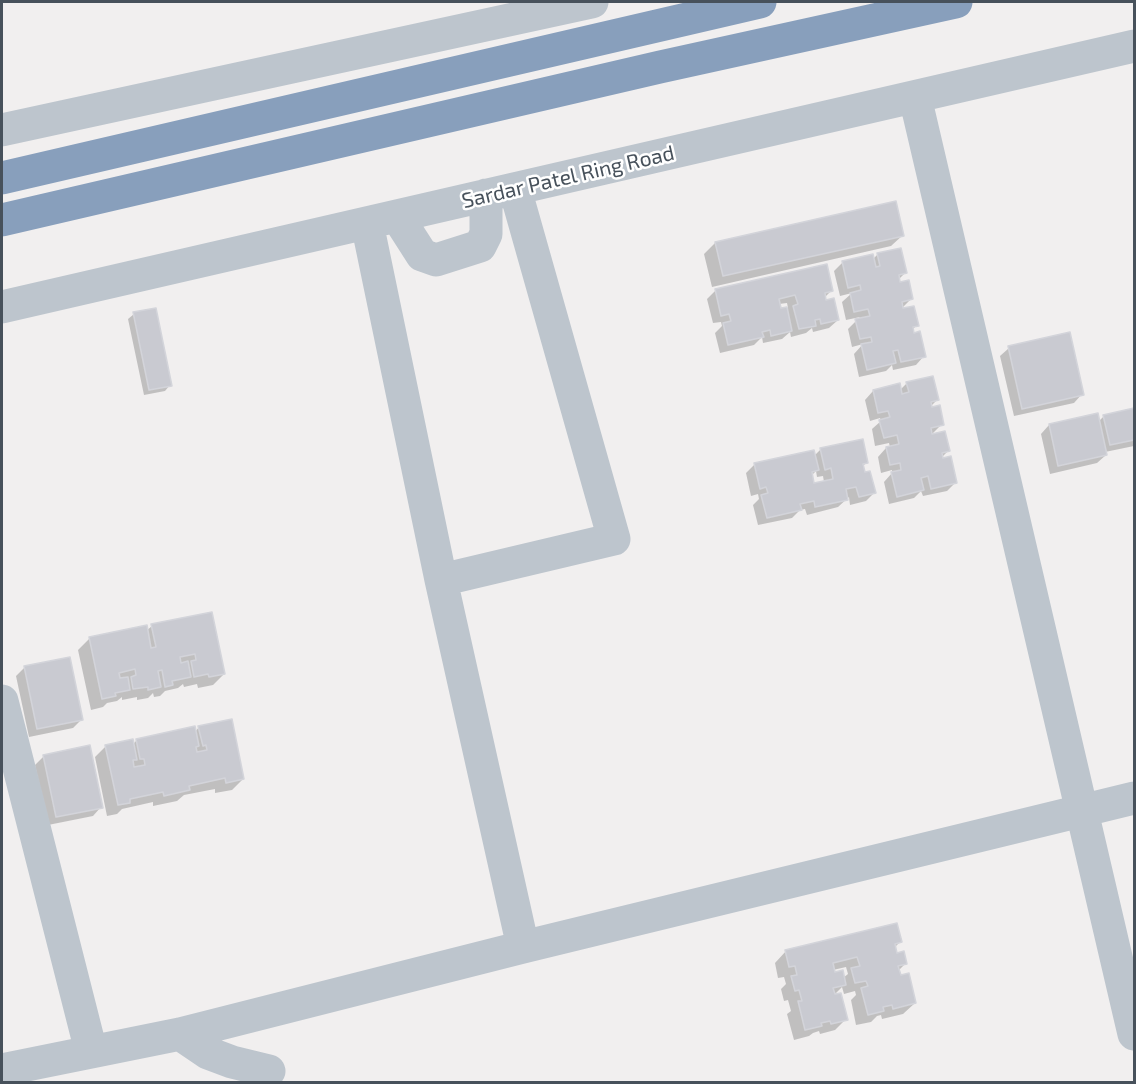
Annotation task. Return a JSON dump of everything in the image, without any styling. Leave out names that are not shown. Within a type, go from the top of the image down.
[{"type":"highway","points":[[2,178],[760,2]]},
{"type":"highway","points":[[2,220],[660,67],[956,2]]},
{"type":"street","points":[[2,130],[592,2]]},
{"type":"street","name":"Sardar Patel Ring Road","points":[[2,307],[1134,46]]},
{"type":"street","points":[[915,97],[1081,810],[1133,1020]]},
{"type":"street","points":[[382,220],[422,255],[436,260],[480,246],[500,192]]},
{"type":"street","points":[[441,580],[614,539],[500,192]]},
{"type":"street","points":[[382,220],[441,580],[523,947]]},
{"type":"street","points":[[2,701],[79,1063]]},
{"type":"street","points":[[2,1070],[79,1063],[180,1034],[523,947],[1134,798]]},
{"type":"street","points":[[180,1034],[208,1053],[232,1062],[269,1071]]},
{"type":"building","points":[[896,201],[904,236],[723,276],[715,242]]},
{"type":"building","points":[[901,248],[907,273],[899,275],[900,282],[909,280],[913,299],[902,302],[903,308],[914,306],[919,326],[913,327],[914,333],[920,331],[926,357],[901,362],[898,350],[893,351],[896,363],[867,370],[861,344],[872,342],[871,337],[860,339],[855,319],[870,316],[868,309],[854,312],[850,293],[861,290],[860,285],[848,288],[842,261],[873,254],[876,267],[880,266],[877,253]]},
{"type":"building","points":[[827,264],[833,291],[825,293],[826,300],[834,298],[839,320],[821,324],[820,319],[815,320],[816,326],[799,329],[793,306],[798,304],[795,295],[779,299],[781,308],[787,307],[792,331],[771,336],[770,330],[762,332],[764,337],[728,345],[723,323],[731,321],[729,314],[721,316],[715,289]]},
{"type":"building","points":[[156,308],[172,386],[149,390],[133,312]]},
{"type":"building","points":[[1070,332],[1084,395],[1022,409],[1008,346]]},
{"type":"building","points":[[933,376],[939,400],[931,402],[932,407],[940,405],[944,425],[931,428],[932,434],[945,431],[950,451],[942,453],[943,458],[951,456],[957,483],[931,489],[928,476],[921,478],[924,490],[897,497],[891,472],[901,470],[900,463],[890,465],[886,447],[899,444],[897,435],[884,438],[879,420],[890,417],[888,411],[878,413],[873,390],[900,383],[902,394],[909,392],[906,382]]},
{"type":"building","points":[[1134,408],[1134,440],[1110,445],[1103,415]]},
{"type":"building","points":[[1098,413],[1107,455],[1058,466],[1049,424]]},
{"type":"building","points":[[863,439],[868,463],[863,464],[865,472],[870,471],[876,493],[859,497],[856,487],[846,489],[848,500],[815,507],[814,501],[800,504],[802,510],[767,518],[761,495],[768,493],[766,487],[760,489],[754,463],[814,450],[819,470],[812,472],[814,483],[833,479],[831,468],[825,470],[820,448]]},
{"type":"building","points":[[212,612],[225,674],[194,677],[191,661],[196,660],[195,654],[180,657],[181,663],[188,661],[191,677],[172,681],[173,685],[165,687],[162,670],[158,671],[161,687],[148,690],[148,687],[133,689],[131,677],[136,675],[135,669],[119,673],[120,678],[128,677],[130,690],[102,699],[89,637],[147,625],[151,648],[156,647],[151,624]]},
{"type":"building","points":[[70,657],[83,720],[37,729],[24,666]]},
{"type":"building","points":[[232,719],[244,779],[226,783],[225,778],[189,786],[190,790],[164,796],[163,792],[130,799],[130,803],[118,805],[105,745],[133,739],[137,760],[133,760],[134,767],[145,765],[144,759],[140,759],[136,739],[195,726],[199,746],[196,747],[197,752],[207,750],[206,745],[203,746],[198,726]]},
{"type":"building","points":[[90,745],[103,808],[56,817],[43,755]]},
{"type":"building","points":[[897,923],[902,942],[895,944],[897,953],[904,951],[907,964],[898,966],[901,975],[909,973],[916,1003],[893,1009],[892,1005],[883,1007],[884,1011],[868,1015],[861,988],[868,986],[866,981],[855,983],[851,968],[860,966],[857,957],[833,963],[835,972],[843,970],[846,985],[833,988],[835,994],[841,993],[848,1020],[831,1024],[830,1021],[821,1023],[822,1026],[805,1030],[798,1001],[802,1001],[799,990],[795,991],[791,976],[797,975],[795,966],[789,967],[785,950]]}]
